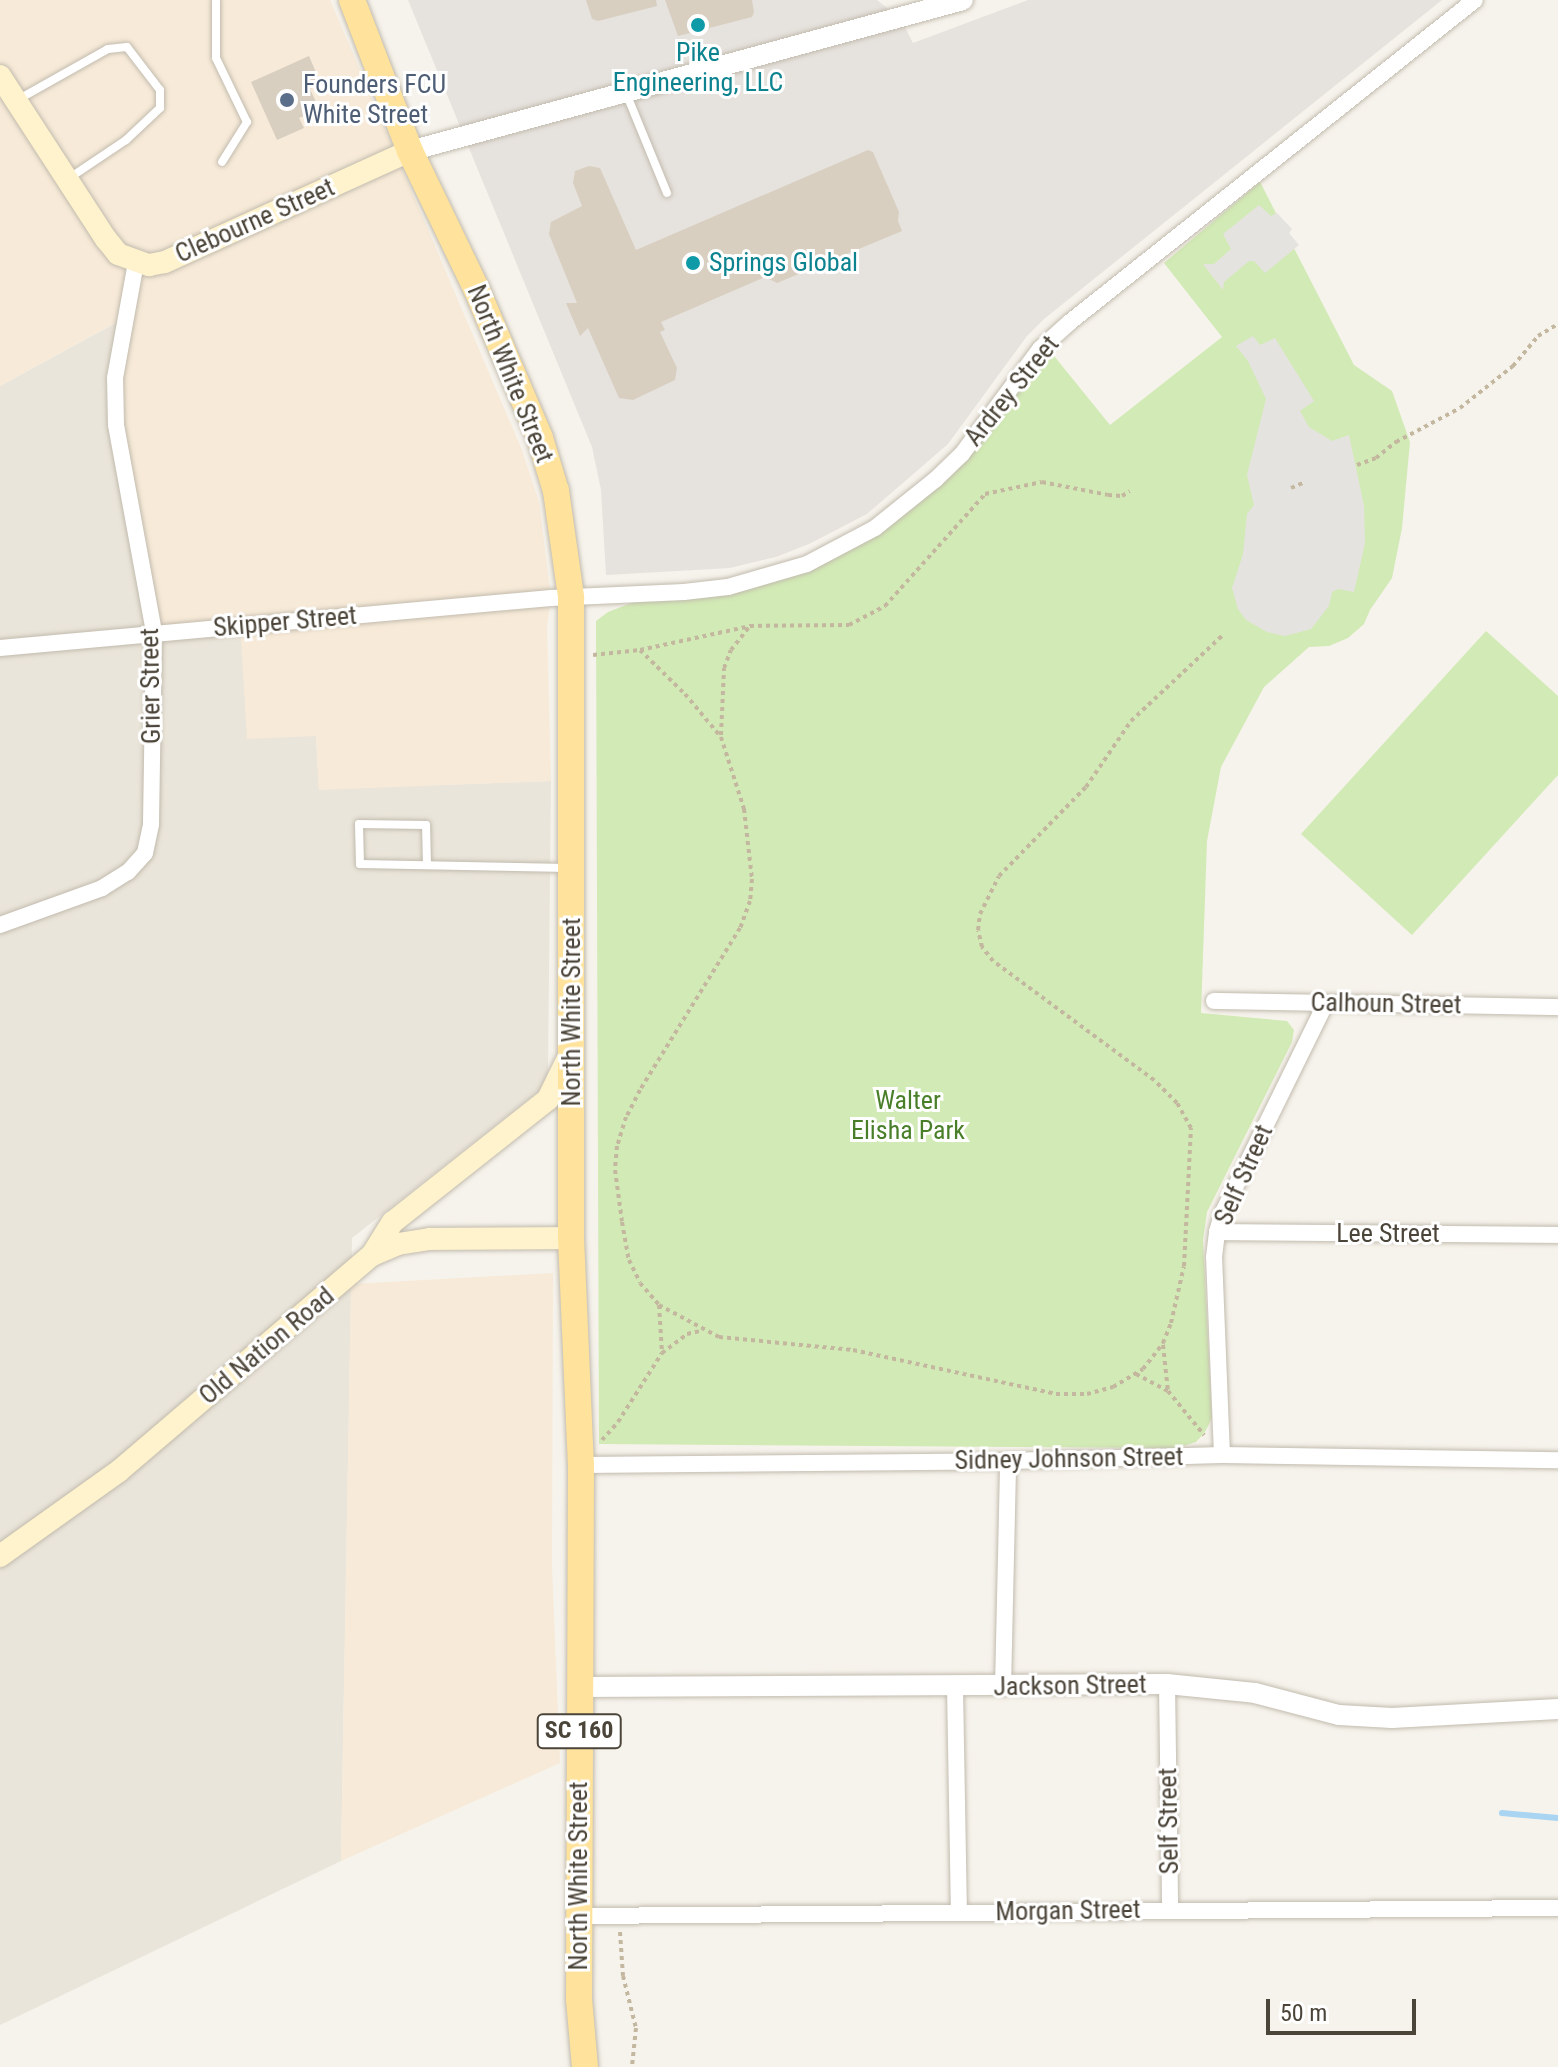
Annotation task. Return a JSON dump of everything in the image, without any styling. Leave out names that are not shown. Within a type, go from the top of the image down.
[{"type":"main road","name":"North White Street","points":[[352,0],[410,151],[476,288],[540,438],[556,491],[571,597],[571,1238],[581,1465],[579,1999],[585,2067]]},
{"type":"main road","points":[[0,76],[106,239],[118,254],[136,262]]},
{"type":"main road","name":"Clebourne Street","points":[[136,262],[149,265],[165,262],[410,151]]},
{"type":"main road","points":[[372,1255],[393,1222],[548,1099],[572,1050]]},
{"type":"main road","name":"Old Nation Road","points":[[0,1556],[119,1471],[372,1255],[398,1244],[430,1239],[571,1238]]},
{"type":"street","points":[[410,151],[925,5],[963,0]]},
{"type":"street","name":"Ardrey Street","points":[[571,597],[728,587],[807,564],[875,528],[962,454],[1040,349],[1070,322],[1475,0]]},
{"type":"street","name":"Grier Street","points":[[0,925],[102,888],[128,872],[145,853],[151,824],[154,632],[116,424],[115,378],[136,262]]},
{"type":"street","name":"Skipper Street","points":[[0,648],[571,597]]},
{"type":"street","name":"Calhoun Street","points":[[1214,1001],[1558,1007]]},
{"type":"street","name":"Self Street","points":[[1222,1455],[1214,1257],[1217,1232],[1222,1214],[1326,1003]]},
{"type":"street","name":"Lee Street","points":[[1217,1232],[1558,1235]]},
{"type":"street","name":"Sidney Johnson Street","points":[[581,1465],[1008,1461],[1222,1455],[1558,1460]]},
{"type":"street","points":[[1003,1688],[1008,1461]]},
{"type":"street","name":"Self Street","points":[[1167,1684],[1170,1909]]},
{"type":"street","name":"Jackson Street","points":[[579,1687],[1003,1688],[1167,1684],[1255,1693],[1339,1715],[1392,1718],[1558,1709]]},
{"type":"street","points":[[955,1687],[959,1912]]},
{"type":"street","name":"Morgan Street","points":[[579,1916],[1558,1908]]},
{"type":"lane","points":[[216,0],[216,58],[247,122],[222,162]]},
{"type":"lane","points":[[16,101],[108,49],[127,47],[160,90],[160,108],[126,140],[68,180]]},
{"type":"lane","points":[[626,92],[667,193]]},
{"type":"lane","points":[[427,865],[426,825],[359,824],[360,864],[572,868]]},
{"type":"path","points":[[1357,465],[1376,458],[1396,442],[1460,408],[1513,366],[1538,336],[1558,324]]},
{"type":"path","points":[[593,655],[640,650],[750,626],[849,625],[868,618],[899,593],[985,494],[1042,482],[1092,493],[1122,496],[1130,491]]},
{"type":"path","points":[[1291,488],[1305,482]]},
{"type":"path","points":[[750,626],[731,650],[724,668],[721,737],[744,809],[752,879],[750,901],[719,966],[640,1090],[626,1117],[617,1146],[615,1170],[629,1260],[640,1283],[659,1305],[702,1330],[744,1341],[887,1356],[1056,1394],[1087,1394],[1136,1374],[1163,1343]]},
{"type":"path","points":[[1168,1391],[1163,1343],[1184,1266],[1191,1128],[1186,1116],[1154,1080],[993,961],[982,947],[978,930],[983,906],[999,876],[1086,787],[1131,721],[1224,634]]},
{"type":"path","points":[[640,650],[685,694],[721,737]]},
{"type":"path","points":[[659,1305],[662,1353]]},
{"type":"path","points":[[598,1444],[618,1422],[662,1353],[687,1334],[702,1330]]},
{"type":"path","points":[[1136,1374],[1168,1391],[1222,1455]]},
{"type":"path","points":[[620,1925],[623,1976],[636,2028],[632,2067]]},
{"type":"shaded area","points":[[0,0],[330,0],[522,450],[539,502],[551,598],[547,626],[551,781],[319,790],[316,736],[247,739],[240,622],[158,627],[127,464],[120,381],[131,314],[0,386]]},
{"type":"shaded area","points":[[408,0],[877,0],[901,19],[913,43],[1028,0],[1442,0],[1044,319],[1027,336],[948,444],[867,514],[809,544],[776,557],[730,568],[606,575],[601,490],[592,447]]},
{"type":"shaded area","points":[[1259,205],[1271,216],[1277,213],[1292,229],[1289,233],[1299,245],[1265,273],[1254,261],[1249,261],[1224,282],[1223,290],[1203,264],[1214,264],[1231,249],[1223,234]]},
{"type":"shaded area","points":[[132,314],[240,622],[316,736],[319,789],[551,781],[548,1068],[545,1086],[352,1238],[341,1861],[0,2025],[0,386]]},
{"type":"shaded area","points":[[1253,336],[1260,345],[1275,338],[1314,401],[1300,411],[1309,427],[1332,441],[1349,435],[1364,506],[1365,543],[1354,592],[1338,589],[1332,592],[1329,606],[1311,629],[1285,636],[1267,632],[1246,620],[1238,609],[1232,588],[1243,554],[1247,514],[1254,505],[1247,475],[1266,399],[1248,361],[1236,346]]},
{"type":"shaded area","points":[[553,1273],[552,1567],[560,1763],[341,1861],[351,1284]]},
{"type":"green space","name":"Walter Elisha Park","points":[[1260,182],[1354,365],[1392,391],[1410,442],[1402,528],[1392,578],[1364,624],[1348,638],[1329,646],[1309,647],[1264,687],[1221,767],[1207,841],[1201,1013],[1287,1021],[1294,1030],[1292,1042],[1207,1212],[1203,1240],[1212,1418],[1205,1432],[1196,1442],[1177,1448],[599,1444],[596,621],[608,612],[647,597],[775,580],[941,480],[1046,346],[1110,425],[1222,337],[1164,263]]},
{"type":"green space","points":[[1486,631],[1558,696],[1558,775],[1412,935],[1301,834]]},
{"type":"building","name":"Pike Engineering, LLC","points":[[586,0],[656,0],[657,6],[598,21],[592,19]]},
{"type":"building","name":"Pike Engineering, LLC","points":[[665,0],[752,0],[754,12],[752,17],[678,36]]},
{"type":"building","name":"Founders FCU White Street","points":[[309,56],[321,84],[310,89],[316,102],[311,113],[299,118],[304,128],[277,140],[251,82]]},
{"type":"building","name":"Springs Global","points":[[868,150],[873,152],[899,212],[902,231],[777,283],[765,277],[661,322],[665,330],[660,332],[677,368],[675,380],[633,400],[619,398],[588,328],[580,336],[566,303],[577,303],[549,234],[551,222],[582,206],[573,183],[575,171],[589,166],[600,168],[636,250]]},
{"type":"waterway","points":[[1502,1813],[1558,1818]]},
{"type":"place","name":"Pike Engineering, LLC","points":[[698,25]]},
{"type":"place","name":"Founders FCU White Street","points":[[287,100]]},
{"type":"place","name":"Springs Global","points":[[693,263]]}]
